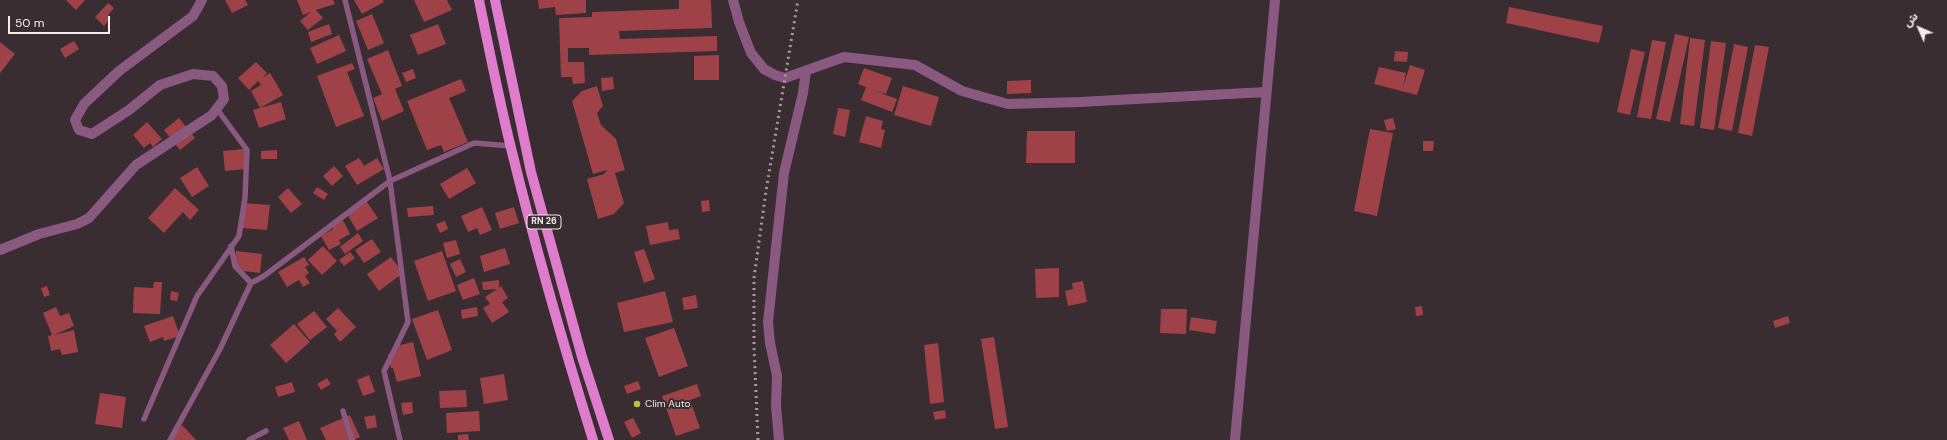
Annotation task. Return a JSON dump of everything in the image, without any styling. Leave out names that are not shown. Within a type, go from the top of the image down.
[{"type":"main road","name":"RN 26","points":[[479,0],[511,146],[572,374],[593,440]]},
{"type":"main road","name":"RN 26","points":[[494,0],[531,172],[582,357],[609,440]]},
{"type":"street","points":[[0,250],[39,234],[77,224],[89,218],[136,165],[212,115],[224,99],[222,86],[213,76],[193,74],[160,85],[129,110],[92,134],[79,130],[75,120],[84,104],[119,71],[193,16],[202,0]]},
{"type":"street","points":[[733,0],[739,22],[751,53],[764,69],[785,78],[844,57],[915,65],[962,91],[1008,104],[1266,92]]},
{"type":"street","points":[[1235,440],[1275,0]]},
{"type":"street","points":[[779,440],[776,406],[777,376],[770,344],[768,322],[784,173],[803,93],[806,71]]},
{"type":"lane","points":[[345,0],[390,181],[408,322],[384,371],[400,440]]},
{"type":"lane","points":[[144,419],[197,296],[239,236],[245,198],[247,150],[216,109]]},
{"type":"lane","points":[[170,440],[220,349],[251,283],[264,276],[390,181],[474,143],[511,146]]},
{"type":"lane","points":[[231,246],[235,266],[251,283]]},
{"type":"lane","points":[[343,411],[352,440]]},
{"type":"lane","points":[[249,440],[266,431]]},
{"type":"building","points":[[66,0],[85,0],[76,10]]},
{"type":"building","points":[[225,0],[245,0],[248,5],[232,13]]},
{"type":"building","points":[[297,0],[333,0],[335,4],[316,10],[323,18],[308,30],[300,21],[311,12],[303,15]]},
{"type":"building","points":[[354,0],[383,0],[384,2],[362,14]]},
{"type":"building","points":[[414,0],[447,0],[452,10],[424,22]]},
{"type":"building","points":[[538,0],[586,0],[586,13],[556,15],[555,7],[539,9]]},
{"type":"building","points":[[679,0],[711,0],[712,28],[619,31],[620,39],[717,36],[717,51],[589,55],[589,48],[568,48],[568,62],[584,62],[585,83],[573,84],[572,77],[561,77],[559,18],[592,17],[592,12],[679,9]]},
{"type":"building","points":[[108,3],[114,8],[108,15],[111,18],[104,26],[95,17]]},
{"type":"building","points":[[1509,7],[1603,26],[1599,43],[1506,23]]},
{"type":"building","points":[[372,14],[384,43],[368,50],[356,21]]},
{"type":"building","points":[[329,24],[332,34],[311,42],[308,32]]},
{"type":"building","points":[[438,24],[446,44],[418,55],[410,35]]},
{"type":"building","points":[[1675,34],[1689,37],[1670,122],[1656,119]]},
{"type":"building","points":[[339,35],[346,51],[317,64],[310,48]]},
{"type":"building","points":[[1690,38],[1705,40],[1694,126],[1680,124]]},
{"type":"building","points":[[1652,40],[1666,42],[1651,119],[1637,117]]},
{"type":"building","points":[[74,41],[79,49],[65,58],[60,49]]},
{"type":"building","points":[[1711,41],[1726,43],[1714,130],[1700,128]]},
{"type":"building","points":[[0,42],[15,54],[0,73]]},
{"type":"building","points":[[1734,44],[1748,47],[1732,131],[1718,128]]},
{"type":"building","points":[[1755,45],[1769,47],[1752,136],[1738,133]]},
{"type":"building","points":[[1631,49],[1645,52],[1630,115],[1617,112]]},
{"type":"building","points":[[388,50],[402,86],[395,89],[404,111],[382,121],[373,98],[382,94],[367,59]]},
{"type":"building","points":[[1395,51],[1408,52],[1407,62],[1394,61]]},
{"type":"building","points":[[719,55],[719,80],[694,80],[694,56]]},
{"type":"building","points":[[256,62],[267,73],[262,78],[270,73],[283,95],[260,108],[251,91],[261,85],[258,81],[249,90],[238,78]]},
{"type":"building","points":[[352,63],[355,69],[347,72],[364,116],[336,127],[317,76]]},
{"type":"building","points":[[1410,65],[1425,70],[1417,95],[1374,84],[1379,67],[1406,73],[1403,87]]},
{"type":"building","points":[[864,68],[892,78],[886,94],[875,91],[897,99],[892,112],[861,100],[866,87],[858,84]]},
{"type":"building","points":[[413,69],[416,78],[406,82],[402,73]]},
{"type":"building","points":[[613,77],[614,89],[602,91],[601,78]]},
{"type":"building","points":[[461,79],[466,91],[449,98],[468,142],[444,152],[441,145],[427,150],[407,101]]},
{"type":"building","points":[[1031,80],[1031,93],[1007,94],[1007,81]]},
{"type":"building","points":[[597,86],[603,106],[597,113],[601,125],[616,139],[625,170],[615,173],[624,203],[614,214],[598,219],[587,179],[604,174],[607,170],[593,174],[572,101],[582,91]]},
{"type":"building","points":[[903,86],[939,97],[931,126],[894,115]]},
{"type":"building","points":[[281,102],[286,119],[259,128],[253,110]]},
{"type":"building","points":[[838,108],[850,110],[845,137],[833,134]]},
{"type":"building","points":[[866,116],[883,121],[881,129],[885,130],[881,148],[859,142]]},
{"type":"building","points":[[179,118],[195,138],[180,150],[164,130]]},
{"type":"building","points":[[1393,118],[1396,129],[1387,131],[1384,120]]},
{"type":"building","points":[[147,122],[162,139],[153,147],[150,143],[144,148],[133,135]]},
{"type":"building","points":[[1370,129],[1393,133],[1377,216],[1354,211]]},
{"type":"building","points":[[1027,131],[1075,131],[1075,163],[1026,163]]},
{"type":"building","points":[[1423,141],[1434,141],[1433,151],[1423,151]]},
{"type":"building","points":[[244,149],[246,169],[225,171],[223,151]]},
{"type":"building","points":[[277,150],[277,159],[261,159],[261,151]]},
{"type":"building","points":[[359,158],[364,166],[377,158],[384,169],[357,185],[345,166]]},
{"type":"building","points":[[334,166],[343,176],[332,186],[323,176]]},
{"type":"building","points":[[197,167],[209,186],[192,197],[180,178]]},
{"type":"building","points":[[467,168],[476,183],[449,199],[440,184]]},
{"type":"building","points":[[317,187],[328,194],[324,200],[313,193]]},
{"type":"building","points":[[175,188],[199,210],[190,220],[183,212],[164,233],[148,218]]},
{"type":"building","points":[[288,188],[302,204],[291,213],[278,197]]},
{"type":"building","points":[[709,200],[710,211],[702,212],[701,201]]},
{"type":"building","points":[[367,202],[378,218],[357,231],[347,214]]},
{"type":"building","points":[[243,203],[270,205],[267,230],[241,228]]},
{"type":"building","points":[[433,206],[434,215],[408,217],[407,208]]},
{"type":"building","points":[[482,207],[492,230],[480,235],[477,228],[468,232],[461,216]]},
{"type":"building","points":[[514,207],[519,223],[500,229],[495,213]]},
{"type":"building","points":[[343,220],[350,234],[339,240],[341,244],[329,250],[321,236],[333,229],[332,226]]},
{"type":"building","points":[[445,221],[448,229],[440,233],[436,224]]},
{"type":"building","points":[[668,222],[669,230],[678,229],[680,239],[650,245],[646,226]]},
{"type":"building","points":[[358,233],[363,241],[345,254],[340,247]]},
{"type":"building","points":[[372,239],[381,252],[364,263],[355,250]]},
{"type":"building","points":[[456,240],[460,254],[447,258],[443,243]]},
{"type":"building","points":[[323,246],[337,261],[322,275],[308,260]]},
{"type":"building","points":[[505,248],[510,264],[484,272],[480,256]]},
{"type":"building","points":[[644,249],[655,279],[644,283],[634,252]]},
{"type":"building","points":[[236,251],[262,254],[260,273],[234,270]]},
{"type":"building","points":[[442,251],[456,291],[428,301],[414,261]]},
{"type":"building","points":[[350,252],[355,258],[344,266],[339,260]]},
{"type":"building","points":[[304,257],[309,265],[305,267],[309,273],[305,276],[310,283],[303,287],[299,280],[287,287],[278,272]]},
{"type":"building","points":[[391,257],[403,273],[379,291],[367,274]]},
{"type":"building","points":[[460,259],[466,272],[456,277],[450,264]]},
{"type":"building","points":[[1059,268],[1059,297],[1036,298],[1035,269]]},
{"type":"building","points":[[474,278],[480,294],[463,300],[457,285]]},
{"type":"building","points":[[499,280],[499,288],[501,286],[508,298],[502,302],[509,312],[492,323],[483,308],[490,304],[485,297],[497,289],[483,290],[482,282]]},
{"type":"building","points":[[1083,281],[1087,302],[1068,306],[1065,291],[1073,289],[1072,283]]},
{"type":"building","points":[[154,282],[162,282],[160,314],[133,313],[134,287],[153,288]]},
{"type":"building","points":[[47,286],[50,295],[44,297],[41,288]]},
{"type":"building","points":[[171,291],[179,293],[177,301],[170,300]]},
{"type":"building","points":[[665,291],[673,322],[624,332],[617,303]]},
{"type":"building","points":[[696,295],[698,308],[684,310],[682,298]]},
{"type":"building","points":[[1422,306],[1423,315],[1416,316],[1415,307]]},
{"type":"building","points":[[56,307],[60,316],[69,313],[74,326],[54,335],[74,330],[78,352],[62,355],[60,349],[51,351],[48,336],[52,335],[43,313]]},
{"type":"building","points":[[477,307],[478,316],[462,319],[461,310]]},
{"type":"building","points":[[338,308],[356,327],[340,342],[334,334],[337,331],[326,319]]},
{"type":"building","points":[[1161,309],[1187,309],[1186,334],[1160,333]]},
{"type":"building","points":[[438,310],[452,350],[427,360],[412,319]]},
{"type":"building","points":[[314,311],[327,327],[310,340],[297,324]]},
{"type":"building","points":[[173,316],[180,336],[164,341],[163,337],[150,342],[144,326]]},
{"type":"building","points":[[1788,316],[1790,323],[1775,328],[1773,321]]},
{"type":"building","points":[[1191,317],[1217,321],[1215,334],[1189,330]]},
{"type":"building","points":[[294,324],[310,342],[286,363],[270,345]]},
{"type":"building","points":[[674,328],[688,366],[659,377],[645,338]]},
{"type":"building","points":[[994,337],[1008,427],[995,429],[981,339]]},
{"type":"building","points":[[413,342],[421,376],[397,382],[393,368],[391,368],[388,354],[398,351],[396,346]]},
{"type":"building","points":[[938,343],[944,402],[930,404],[924,345]]},
{"type":"building","points":[[504,374],[508,400],[484,404],[480,378]]},
{"type":"building","points":[[369,375],[375,392],[363,396],[357,380]]},
{"type":"building","points":[[327,378],[331,384],[321,390],[317,384]]},
{"type":"building","points":[[638,381],[641,389],[627,394],[624,386]]},
{"type":"building","points":[[292,382],[295,392],[278,397],[275,387]]},
{"type":"building","points":[[697,384],[701,396],[690,400],[700,428],[676,436],[662,396]]},
{"type":"building","points":[[466,390],[467,407],[440,408],[439,391]]},
{"type":"building","points":[[100,393],[126,397],[122,428],[95,424]]},
{"type":"building","points":[[412,402],[413,413],[403,415],[401,403]]},
{"type":"building","points":[[945,410],[946,418],[935,420],[933,412]]},
{"type":"building","points":[[479,411],[480,431],[447,433],[446,413]]},
{"type":"building","points":[[350,415],[360,437],[354,440],[326,440],[320,428]]},
{"type":"building","points":[[375,415],[377,427],[367,429],[364,417]]},
{"type":"building","points":[[633,418],[641,433],[632,438],[624,422]]},
{"type":"building","points":[[299,421],[307,440],[289,440],[283,428]]},
{"type":"building","points":[[182,425],[196,440],[167,440]]},
{"type":"building","points":[[468,434],[469,440],[458,440],[458,435]]},
{"type":"railway","points":[[758,440],[754,347],[754,278],[766,191],[798,0]]},
{"type":"place","name":"Clim Auto","points":[[637,404]]}]
